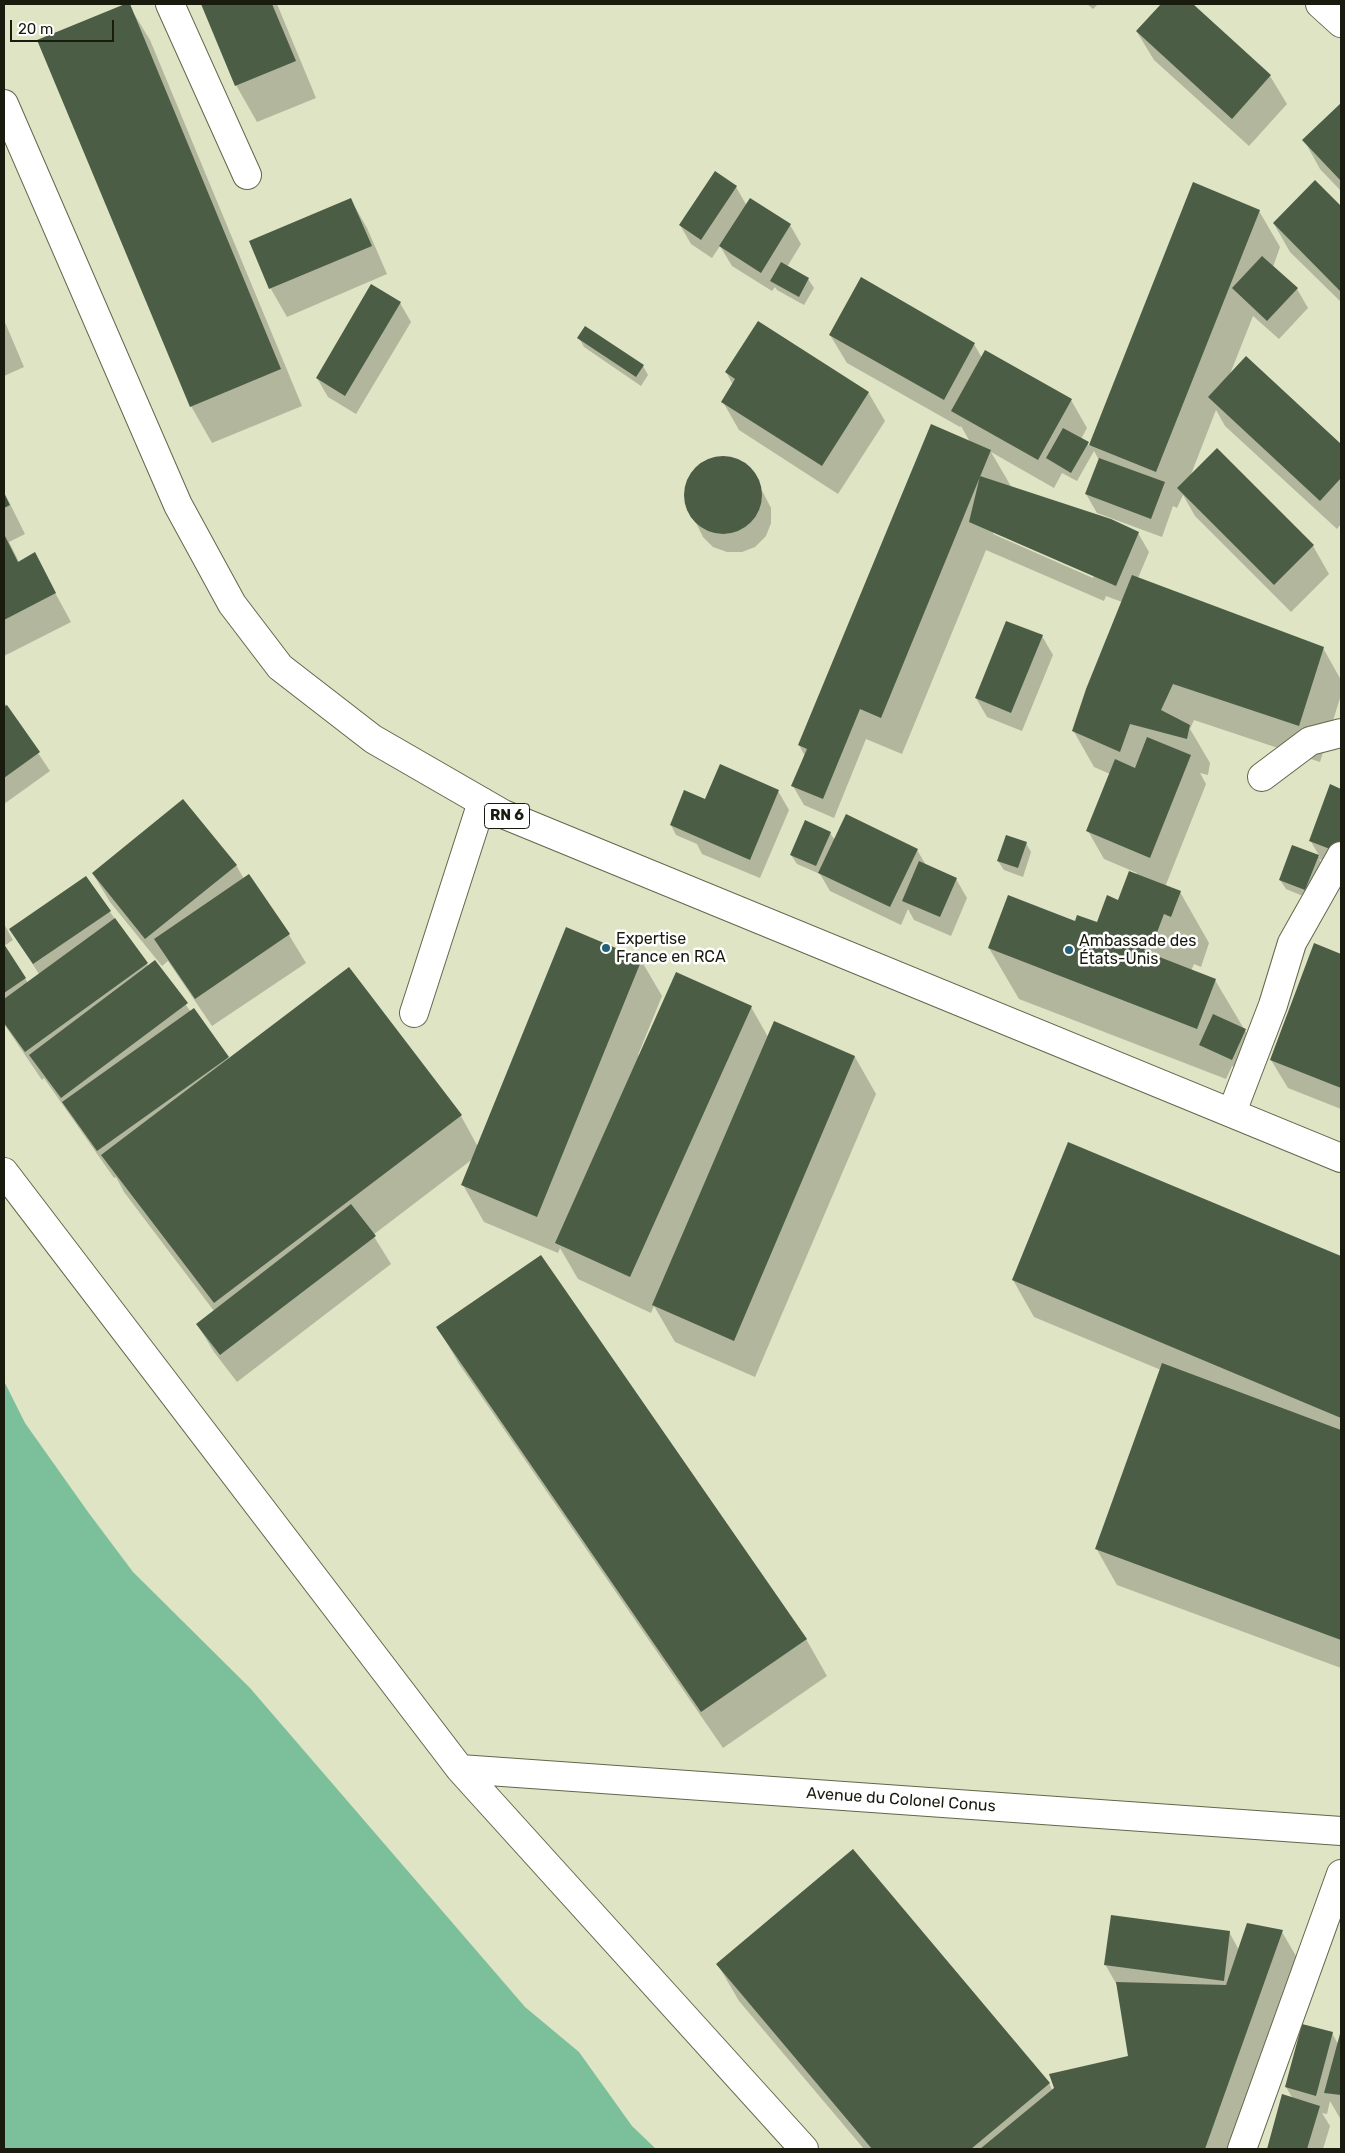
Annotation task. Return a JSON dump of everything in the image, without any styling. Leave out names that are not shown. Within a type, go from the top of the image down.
[{"type":"street","points":[[170,4],[247,175]]},
{"type":"street","points":[[1320,4],[1341,23]]},
{"type":"street","name":"RN 6","points":[[4,104],[178,505],[232,604],[280,667],[373,739],[503,814],[1341,1158]]},
{"type":"street","points":[[1262,777],[1310,741],[1341,733]]},
{"type":"street","points":[[414,1013],[482,802]]},
{"type":"street","points":[[1232,1112],[1273,1005],[1292,943],[1341,856]]},
{"type":"street","points":[[4,1172],[460,1769],[804,2149]]},
{"type":"street","name":"Avenue du Colonel Conus","points":[[460,1769],[1341,1831]]},
{"type":"street","points":[[1242,2149],[1341,1874]]},
{"type":"shaded area","points":[[4,1381],[25,1423],[133,1572],[250,1688],[525,2007],[579,2052],[632,2126],[656,2149],[4,2149]]},
{"type":"building","points":[[125,4],[130,4],[281,369],[190,407],[37,40]]},
{"type":"building","points":[[201,4],[272,4],[296,61],[235,86]]},
{"type":"building","points":[[1161,4],[1193,4],[1271,75],[1232,119],[1136,31]]},
{"type":"building","points":[[1341,103],[1341,181],[1302,140]]},
{"type":"building","points":[[715,171],[737,186],[701,240],[679,225]]},
{"type":"building","points":[[1315,180],[1341,206],[1341,292],[1273,223]]},
{"type":"building","points":[[1193,182],[1260,210],[1156,472],[1089,445]]},
{"type":"building","points":[[351,198],[372,246],[269,289],[249,241]]},
{"type":"building","points":[[750,198],[791,224],[761,273],[719,246]]},
{"type":"building","points":[[1262,256],[1298,288],[1267,321],[1232,288]]},
{"type":"building","points":[[781,262],[809,278],[799,297],[770,281]]},
{"type":"building","points":[[861,277],[975,343],[944,400],[829,335]]},
{"type":"building","points":[[371,284],[401,302],[345,396],[316,378]]},
{"type":"building","points":[[758,321],[869,392],[822,466],[721,402],[735,379],[725,372]]},
{"type":"building","points":[[585,326],[644,365],[636,377],[577,338]]},
{"type":"building","points":[[985,350],[1072,399],[1038,460],[951,411]]},
{"type":"building","points":[[1246,356],[1341,444],[1341,478],[1320,501],[1208,397]]},
{"type":"building","points":[[931,424],[991,450],[881,718],[860,709],[823,799],[791,786],[807,749],[798,745]]},
{"type":"building","points":[[1063,428],[1089,442],[1071,473],[1046,458]]},
{"type":"building","points":[[1217,448],[1314,545],[1274,585],[1177,488]]},
{"type":"building","points":[[723,456],[738,459],[750,468],[759,480],[762,495],[759,510],[750,522],[738,531],[723,534],[708,531],[696,522],[687,510],[684,495],[687,480],[696,468],[708,459]]},
{"type":"building","points":[[1099,458],[1165,482],[1151,519],[1085,494]]},
{"type":"building","points":[[980,476],[1111,519],[1139,532],[1116,586],[969,522]]},
{"type":"building","points":[[4,493],[10,505],[4,508]]},
{"type":"building","points":[[4,534],[18,562],[35,552],[56,593],[4,620]]},
{"type":"building","points":[[1132,575],[1324,647],[1299,726],[1173,684],[1161,710],[1190,725],[1187,739],[1130,724],[1120,752],[1072,731],[1086,689]]},
{"type":"building","points":[[1006,621],[1043,635],[1011,713],[975,698]]},
{"type":"building","points":[[7,705],[40,752],[4,778],[4,707]]},
{"type":"building","points":[[1147,737],[1191,755],[1150,858],[1086,831],[1115,759],[1135,768]]},
{"type":"building","points":[[720,764],[779,790],[750,860],[670,825],[684,790],[705,799]]},
{"type":"building","points":[[1330,784],[1341,789],[1341,843],[1338,852],[1309,841]]},
{"type":"building","points":[[183,799],[237,865],[145,939],[92,873]]},
{"type":"building","points":[[846,814],[918,849],[890,907],[818,873]]},
{"type":"building","points":[[805,820],[831,832],[816,866],[790,855]]},
{"type":"building","points":[[1006,835],[1027,842],[1018,868],[997,861]]},
{"type":"building","points":[[1292,845],[1319,855],[1305,890],[1279,880]]},
{"type":"building","points":[[919,861],[957,878],[940,917],[902,901]]},
{"type":"building","name":"Ambassade des États-Unis","points":[[1129,871],[1181,891],[1171,917],[1164,914],[1153,943],[1148,941],[1144,951],[1216,979],[1197,1029],[988,948],[1008,895],[1075,921],[1077,915],[1097,922],[1107,895],[1118,900]]},
{"type":"building","points":[[249,874],[290,934],[195,999],[154,939]]},
{"type":"building","points":[[86,876],[111,911],[33,964],[9,929]]},
{"type":"building","points":[[115,918],[148,963],[25,1052],[4,1023],[4,999]]},
{"type":"building","points":[[566,927],[642,959],[537,1217],[461,1185]]},
{"type":"building","points":[[1314,943],[1341,954],[1341,1088],[1270,1060]]},
{"type":"building","points":[[4,944],[26,978],[4,993]]},
{"type":"building","points":[[155,960],[188,1003],[61,1098],[29,1055]]},
{"type":"building","points":[[349,967],[462,1115],[214,1303],[101,1155]]},
{"type":"building","points":[[676,972],[752,1006],[630,1277],[555,1243]]},
{"type":"building","points":[[194,1008],[229,1057],[97,1151],[62,1102]]},
{"type":"building","points":[[1213,1014],[1246,1029],[1232,1060],[1199,1045]]},
{"type":"building","points":[[774,1021],[855,1056],[734,1341],[652,1305]]},
{"type":"building","points":[[1068,1142],[1341,1256],[1341,1418],[1012,1280]]},
{"type":"building","points":[[351,1204],[376,1236],[220,1355],[196,1324]]},
{"type":"building","points":[[541,1255],[807,1639],[701,1712],[436,1327]]},
{"type":"building","points":[[1162,1363],[1341,1430],[1341,1640],[1095,1549]]},
{"type":"building","points":[[853,1849],[1050,2083],[971,2149],[872,2149],[716,1964]]},
{"type":"building","points":[[1111,1915],[1230,1931],[1224,1981],[1104,1965]]},
{"type":"building","points":[[1247,1923],[1283,1930],[1205,2149],[980,2149],[1054,2088],[1049,2074],[1128,2056],[1116,1982],[1226,1985]]},
{"type":"building","points":[[1302,2024],[1333,2032],[1316,2096],[1285,2087]]},
{"type":"building","points":[[1341,2030],[1341,2095],[1324,2093]]},
{"type":"building","points":[[1282,2094],[1320,2106],[1307,2149],[1267,2149]]},
{"type":"place","name":"Expertise France en RCA","points":[[606,948]]},
{"type":"place","name":"Ambassade des États-Unis","points":[[1069,950]]}]
